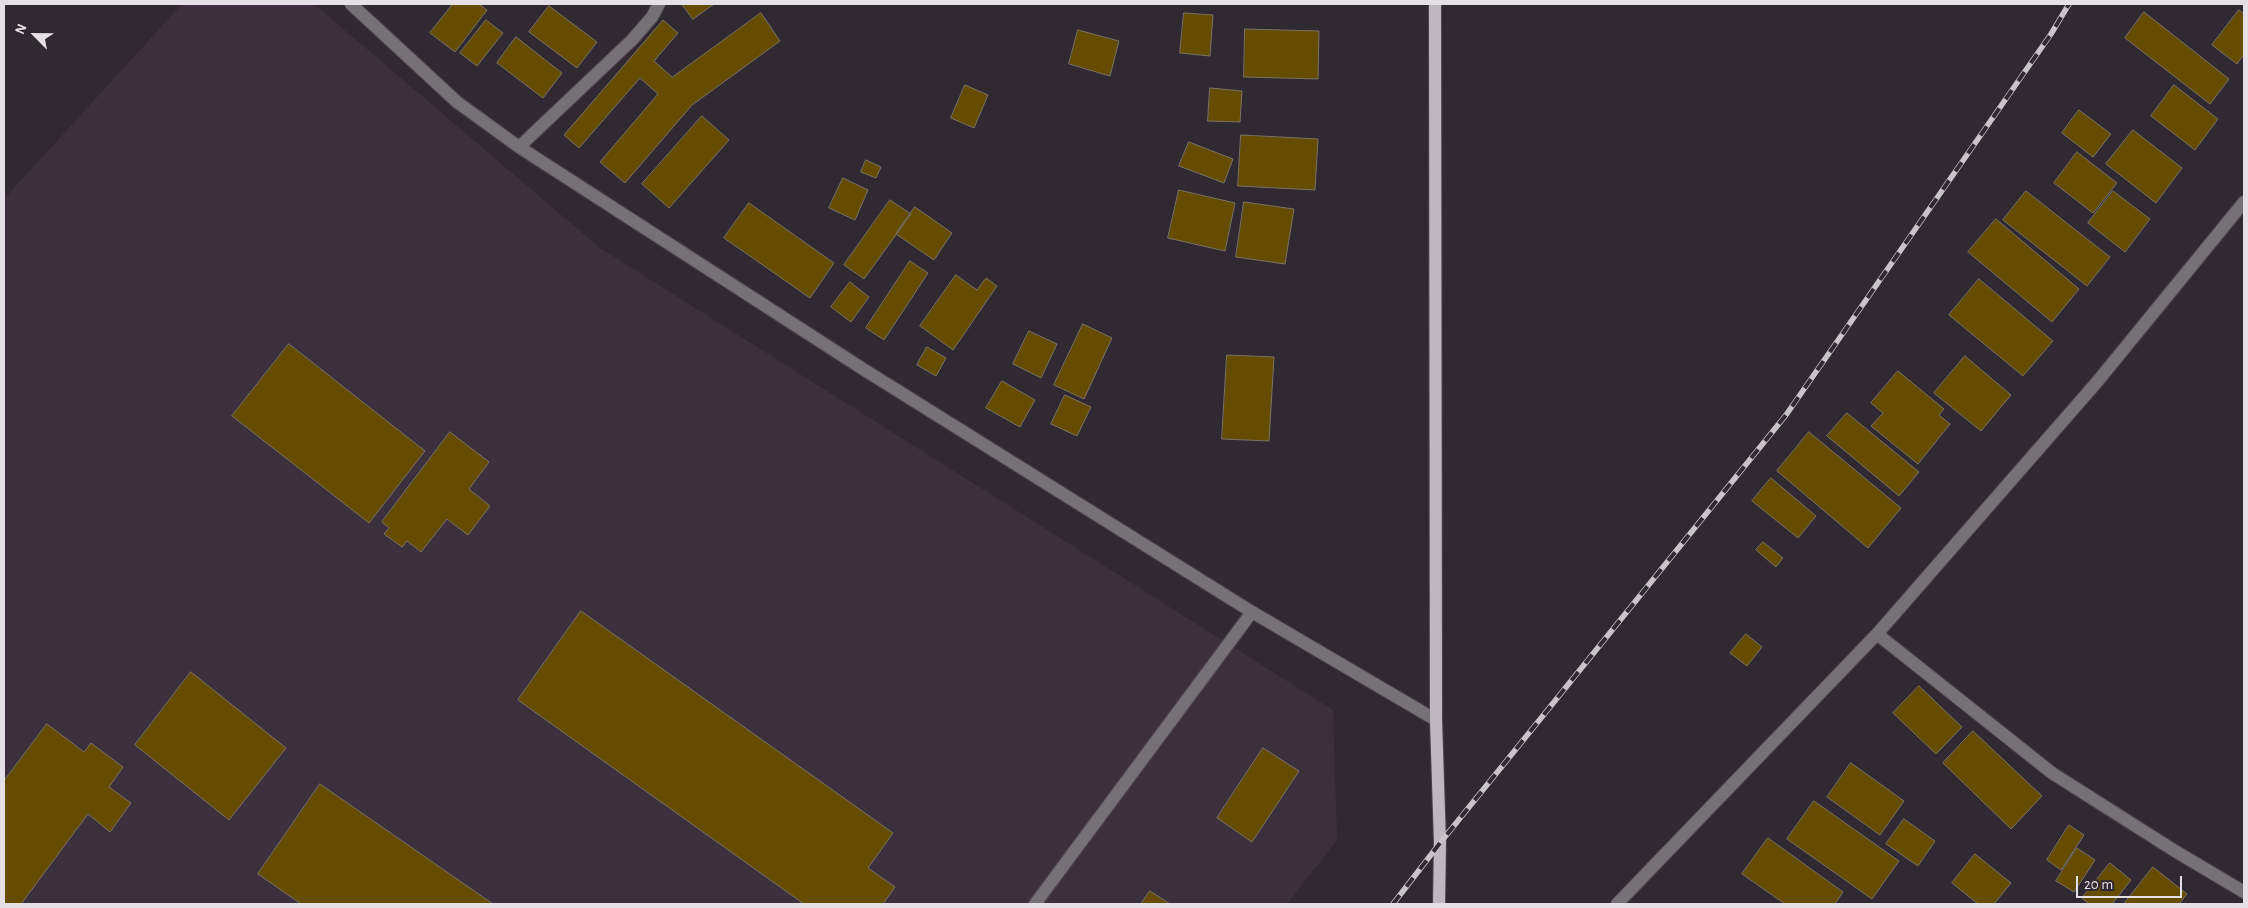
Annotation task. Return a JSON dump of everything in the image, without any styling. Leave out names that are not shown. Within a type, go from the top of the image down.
[{"type":"main road","points":[[1435,4],[1436,720],[1440,843],[1439,904]]},
{"type":"street","points":[[352,4],[457,102],[519,147],[863,369],[1252,612],[1436,720]]},
{"type":"street","points":[[519,147],[632,40],[652,17],[658,4]]},
{"type":"street","points":[[1617,904],[1876,634],[2096,382],[2244,202]]},
{"type":"street","points":[[1035,904],[1252,612]]},
{"type":"street","points":[[1876,634],[2052,773],[2175,851],[2244,892]]},
{"type":"shaded area","points":[[182,4],[314,4],[600,248],[1333,710],[1337,840],[1287,904],[4,904],[4,199]]},
{"type":"building","points":[[453,4],[479,4],[487,10],[455,52],[430,33]]},
{"type":"building","points":[[682,4],[714,4],[693,19]]},
{"type":"building","points":[[549,6],[597,42],[577,68],[529,32]]},
{"type":"building","points":[[2239,10],[2244,14],[2244,54],[2237,64],[2212,45]]},
{"type":"building","points":[[2144,12],[2229,79],[2210,104],[2125,38]]},
{"type":"building","points":[[761,13],[780,41],[692,105],[625,183],[600,162],[658,94],[640,78],[579,148],[564,135],[663,20],[678,33],[654,61],[672,77]]},
{"type":"building","points":[[1184,13],[1213,15],[1210,56],[1180,53]]},
{"type":"building","points":[[486,20],[503,33],[477,66],[460,53]]},
{"type":"building","points":[[1245,29],[1319,31],[1318,79],[1244,77]]},
{"type":"building","points":[[1078,30],[1119,41],[1110,76],[1069,64]]},
{"type":"building","points":[[516,37],[562,73],[543,98],[497,63]]},
{"type":"building","points":[[965,85],[988,95],[974,128],[951,118]]},
{"type":"building","points":[[2174,85],[2218,119],[2195,150],[2151,116]]},
{"type":"building","points":[[1210,88],[1242,91],[1240,122],[1208,121]]},
{"type":"building","points":[[2079,110],[2111,134],[2093,157],[2062,133]]},
{"type":"building","points":[[702,116],[729,140],[669,208],[642,184]]},
{"type":"building","points":[[2133,130],[2182,168],[2156,203],[2106,164]]},
{"type":"building","points":[[1241,135],[1318,139],[1315,190],[1238,186]]},
{"type":"building","points":[[1189,142],[1233,159],[1224,183],[1179,166]]},
{"type":"building","points":[[2077,152],[2117,183],[2093,213],[2054,183]]},
{"type":"building","points":[[866,160],[881,167],[876,178],[861,172]]},
{"type":"building","points":[[843,178],[868,190],[855,220],[829,208]]},
{"type":"building","points":[[1179,190],[1235,203],[1225,251],[1168,238]]},
{"type":"building","points":[[2026,191],[2110,257],[2087,286],[2003,220]]},
{"type":"building","points":[[2113,191],[2150,219],[2125,252],[2088,223]]},
{"type":"building","points":[[890,200],[911,214],[864,279],[844,265]]},
{"type":"building","points":[[1244,202],[1294,209],[1285,264],[1236,257]]},
{"type":"building","points":[[749,203],[834,263],[810,298],[724,238]]},
{"type":"building","points":[[915,207],[952,233],[934,260],[896,234]]},
{"type":"building","points":[[1996,219],[2079,289],[2052,322],[1968,252]]},
{"type":"building","points":[[910,261],[928,273],[884,340],[866,328]]},
{"type":"building","points":[[956,275],[977,290],[986,278],[997,286],[953,350],[920,326]]},
{"type":"building","points":[[1979,279],[2053,341],[2023,376],[1949,315]]},
{"type":"building","points":[[850,282],[869,297],[851,322],[831,307]]},
{"type":"building","points":[[1083,324],[1112,338],[1084,399],[1054,385]]},
{"type":"building","points":[[1029,331],[1057,344],[1041,378],[1013,364]]},
{"type":"building","points":[[289,344],[425,451],[369,523],[232,416]]},
{"type":"building","points":[[927,347],[946,358],[936,376],[917,365]]},
{"type":"building","points":[[1227,355],[1274,357],[1269,441],[1222,439]]},
{"type":"building","points":[[1965,356],[2011,395],[1981,431],[1934,393]]},
{"type":"building","points":[[1898,371],[1944,409],[1939,415],[1950,424],[1918,464],[1871,426],[1883,413],[1871,403]]},
{"type":"building","points":[[1002,381],[1035,400],[1020,427],[986,408]]},
{"type":"building","points":[[1065,395],[1091,407],[1077,436],[1051,424]]},
{"type":"building","points":[[1847,413],[1919,472],[1899,496],[1827,436]]},
{"type":"building","points":[[450,432],[489,462],[469,489],[490,506],[468,535],[447,519],[421,552],[407,541],[402,547],[384,534],[389,528],[382,522]]},
{"type":"building","points":[[1809,432],[1901,508],[1868,548],[1777,471]]},
{"type":"building","points":[[1771,478],[1816,516],[1798,538],[1752,501]]},
{"type":"building","points":[[1763,542],[1783,558],[1776,567],[1756,550]]},
{"type":"building","points":[[581,611],[893,833],[868,868],[895,887],[883,904],[804,904],[518,700]]},
{"type":"building","points":[[1746,634],[1762,647],[1747,666],[1730,653]]},
{"type":"building","points":[[191,672],[286,748],[229,820],[135,745]]},
{"type":"building","points":[[1919,686],[1962,727],[1936,754],[1893,713]]},
{"type":"building","points":[[47,724],[84,752],[91,743],[123,767],[109,787],[131,803],[110,832],[88,814],[21,904],[4,904],[4,781]]},
{"type":"building","points":[[1973,731],[2042,796],[2011,829],[1943,763]]},
{"type":"building","points":[[1263,748],[1299,771],[1252,842],[1217,818]]},
{"type":"building","points":[[1851,763],[1904,801],[1880,835],[1827,797]]},
{"type":"building","points":[[320,784],[493,904],[301,904],[258,874]]},
{"type":"building","points":[[1814,801],[1899,861],[1872,899],[1787,839]]},
{"type":"building","points":[[1904,819],[1935,841],[1918,866],[1886,844]]},
{"type":"building","points":[[2069,825],[2084,835],[2061,870],[2047,860]]},
{"type":"building","points":[[1768,838],[1843,892],[1835,904],[1785,904],[1742,874]]},
{"type":"building","points":[[2077,848],[2095,860],[2074,892],[2056,881]]},
{"type":"building","points":[[1975,854],[2011,883],[1994,904],[1978,904],[1952,883]]},
{"type":"building","points":[[2110,863],[2131,880],[2112,904],[2089,904],[2082,898]]},
{"type":"building","points":[[2153,867],[2187,894],[2179,904],[2124,904]]},
{"type":"building","points":[[1150,891],[1170,904],[1141,904]]},
{"type":"railway","points":[[1393,904],[1440,843],[1786,415],[2051,34],[2069,4]]}]
